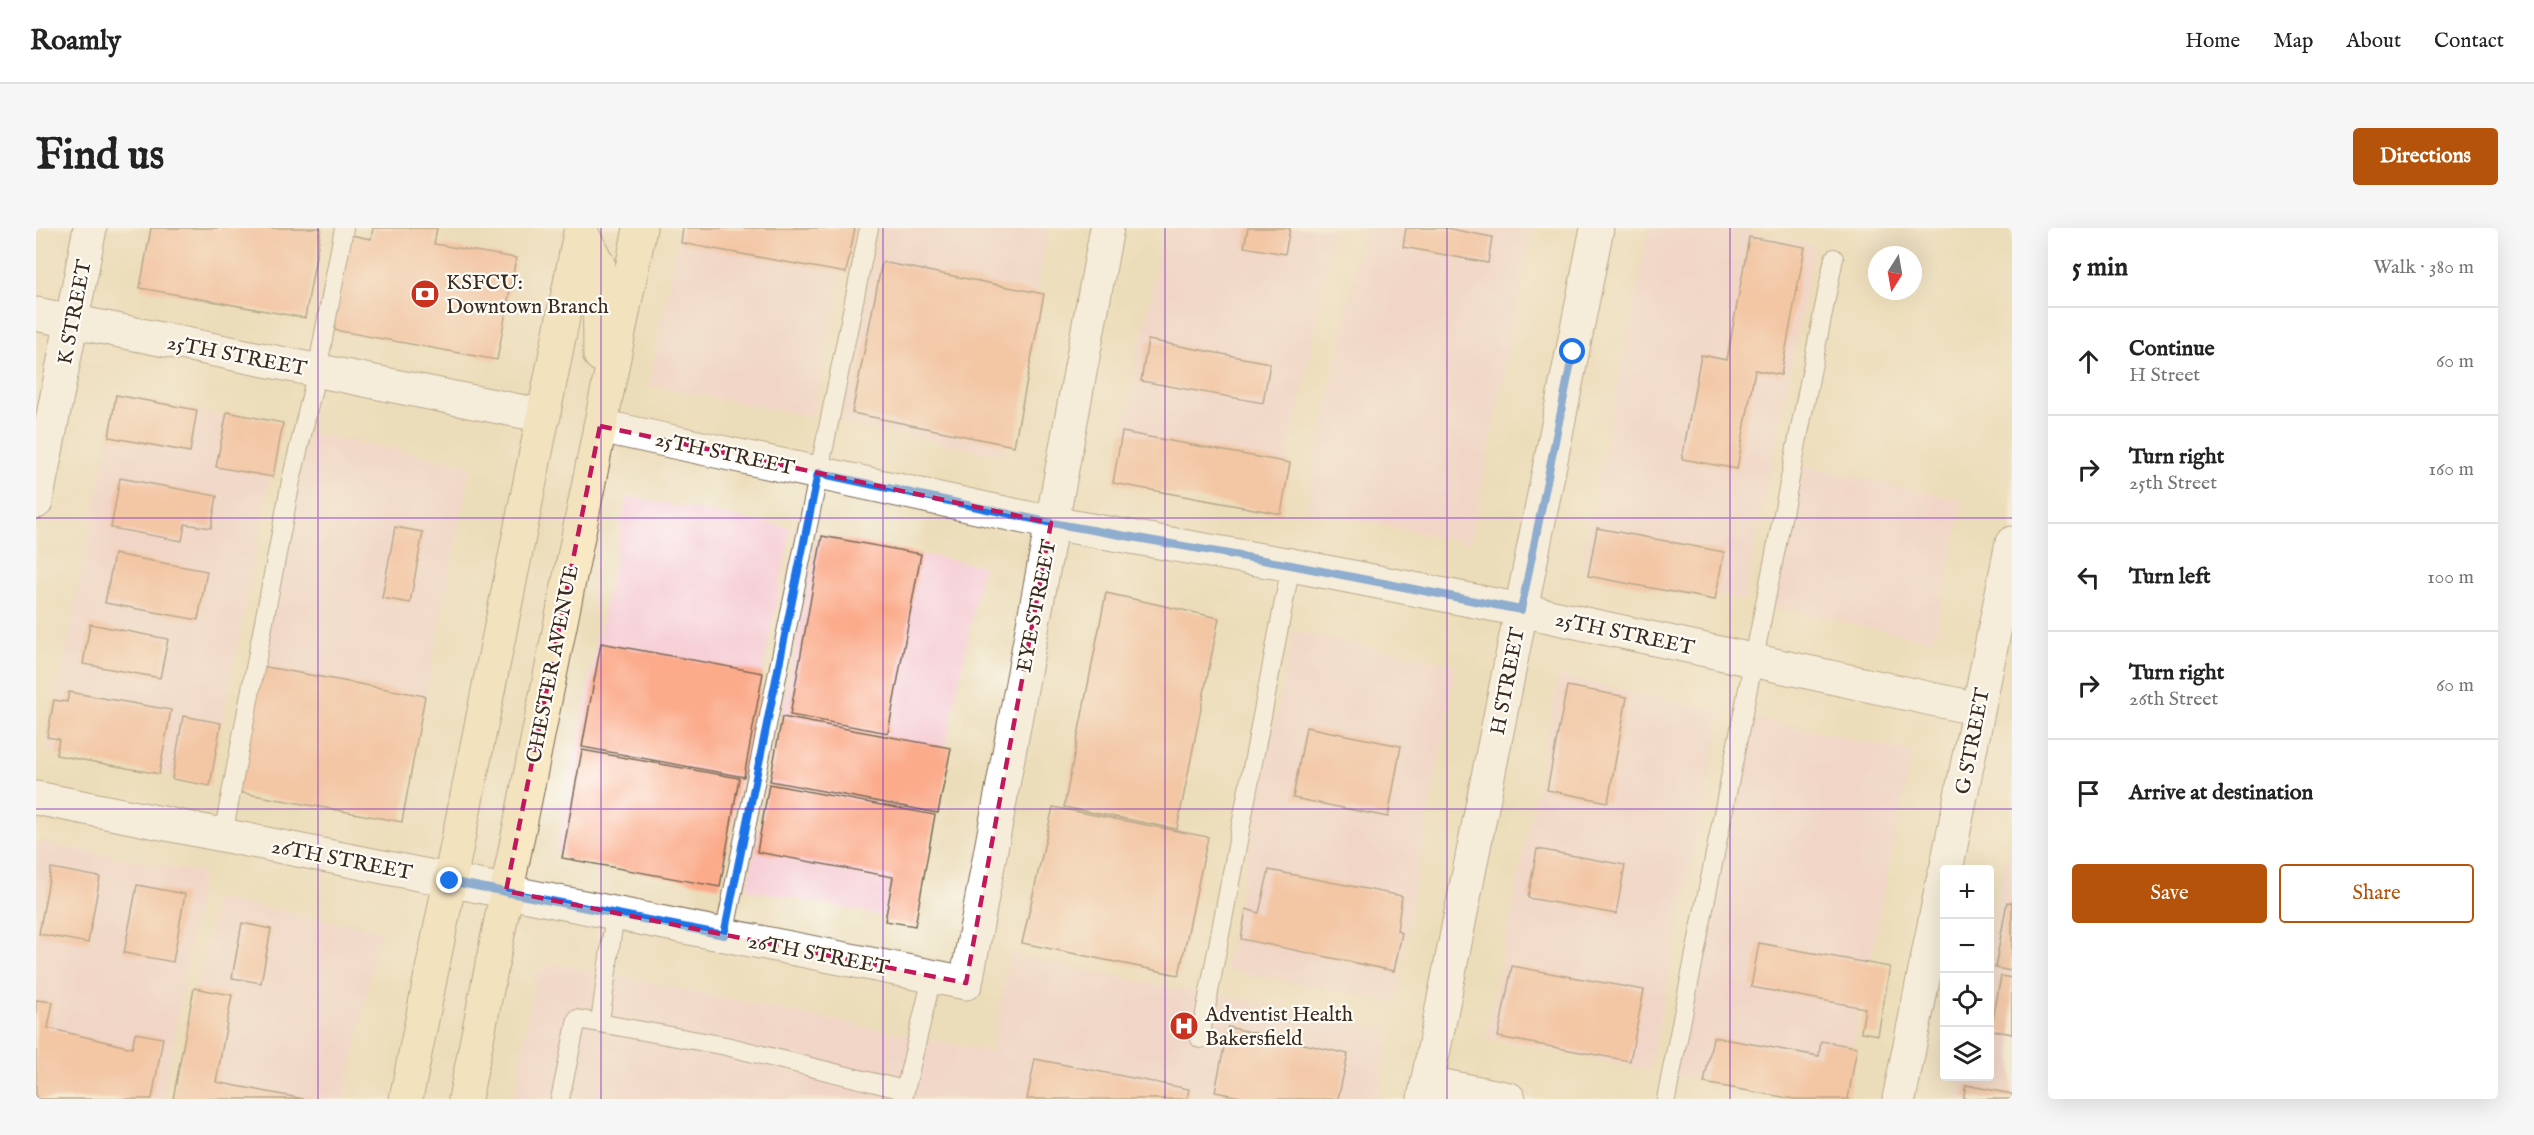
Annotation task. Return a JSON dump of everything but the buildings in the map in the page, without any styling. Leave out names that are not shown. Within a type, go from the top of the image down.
[{"type":"main road","name":"CHESTER AVENUE","points":[[465,1099],[640,228]]},
{"type":"main road","points":[[575,229],[599,266],[600,426]]},
{"type":"main road","points":[[406,1099],[543,416],[575,229]]},
{"type":"street","name":"K STREET","points":[[36,502],[90,228]]},
{"type":"street","name":"EYE STREET","points":[[966,983],[1107,228]]},
{"type":"street","name":"H STREET","points":[[1426,1091],[1597,228]]},
{"type":"street","name":"25TH STREET","points":[[36,314],[543,416]]},
{"type":"street","name":"25TH STREET","points":[[600,426],[1052,523],[1291,565],[1521,610],[1978,709]]},
{"type":"street","name":"G STREET","points":[[1947,865],[2012,543]]},
{"type":"street","name":"26TH STREET","points":[[36,798],[966,983]]},
{"type":"street","points":[[1899,1099],[1940,896]]},
{"type":"street","points":[[1426,1091],[1509,1099]]},
{"type":"lane","points":[[223,835],[291,482],[317,371],[344,228]]},
{"type":"lane","points":[[724,935],[869,228]]},
{"type":"lane","points":[[1666,1099],[1834,258]]},
{"type":"lane","points":[[1200,1040],[1291,565]]},
{"type":"lane","points":[[600,1022],[615,913]]},
{"type":"lane","points":[[560,1099],[578,1019],[726,1046],[903,1095],[932,977]]},
{"type":"highlighted area","points":[[600,426],[1051,523],[966,983],[506,891]]},
{"type":"shaded area","points":[[680,228],[851,228],[813,417],[649,385]]},
{"type":"shaded area","points":[[879,228],[1049,228],[1004,455],[840,423]]},
{"type":"shaded area","points":[[1164,228],[1335,228],[1279,505],[1115,472]]},
{"type":"shaded area","points":[[1363,228],[1533,228],[1470,543],[1306,510]]},
{"type":"shaded area","points":[[1649,228],[1733,228],[1815,246],[1744,601],[1581,566]]},
{"type":"shaded area","points":[[117,394],[280,427],[210,781],[46,750]]},
{"type":"shaded area","points":[[307,432],[471,465],[401,820],[237,788]]},
{"type":"shaded area","points":[[1799,465],[1963,500],[1934,641],[1771,606]]},
{"type":"shaded area","points":[[627,496],[791,528],[720,883],[556,851]]},
{"type":"shaded area","points":[[818,534],[982,566],[911,921],[747,889]]},
{"type":"shaded area","points":[[1293,631],[1457,665],[1410,907],[1397,1003],[1225,969]]},
{"type":"shaded area","points":[[1559,677],[1722,711],[1650,1070],[1486,1037]]},
{"type":"shaded area","points":[[1748,717],[1912,752],[1842,1099],[1798,1099],[1676,1075]]},
{"type":"shaded area","points":[[2012,827],[2012,1099],[1957,1099],[1961,1081],[1994,1081],[1994,919]]},
{"type":"shaded area","points":[[36,841],[203,873],[163,1099],[36,1099]]},
{"type":"shaded area","points":[[215,898],[379,930],[345,1099],[175,1099]]},
{"type":"shaded area","name":"Adventist Health Bakersfield","points":[[1010,954],[1391,1030],[1378,1099],[514,1099],[536,973],[554,963],[991,1052]]},
{"type":"place","name":"KSFCU: Downtown Branch","points":[[425,294]]},
{"type":"place","name":"Adventist Health Bakersfield","points":[[1184,1026]]},
{"type":"route","points":[[450,881],[724,935],[818,473],[1052,523],[1291,565],[1521,610],[1573,352]]}]
